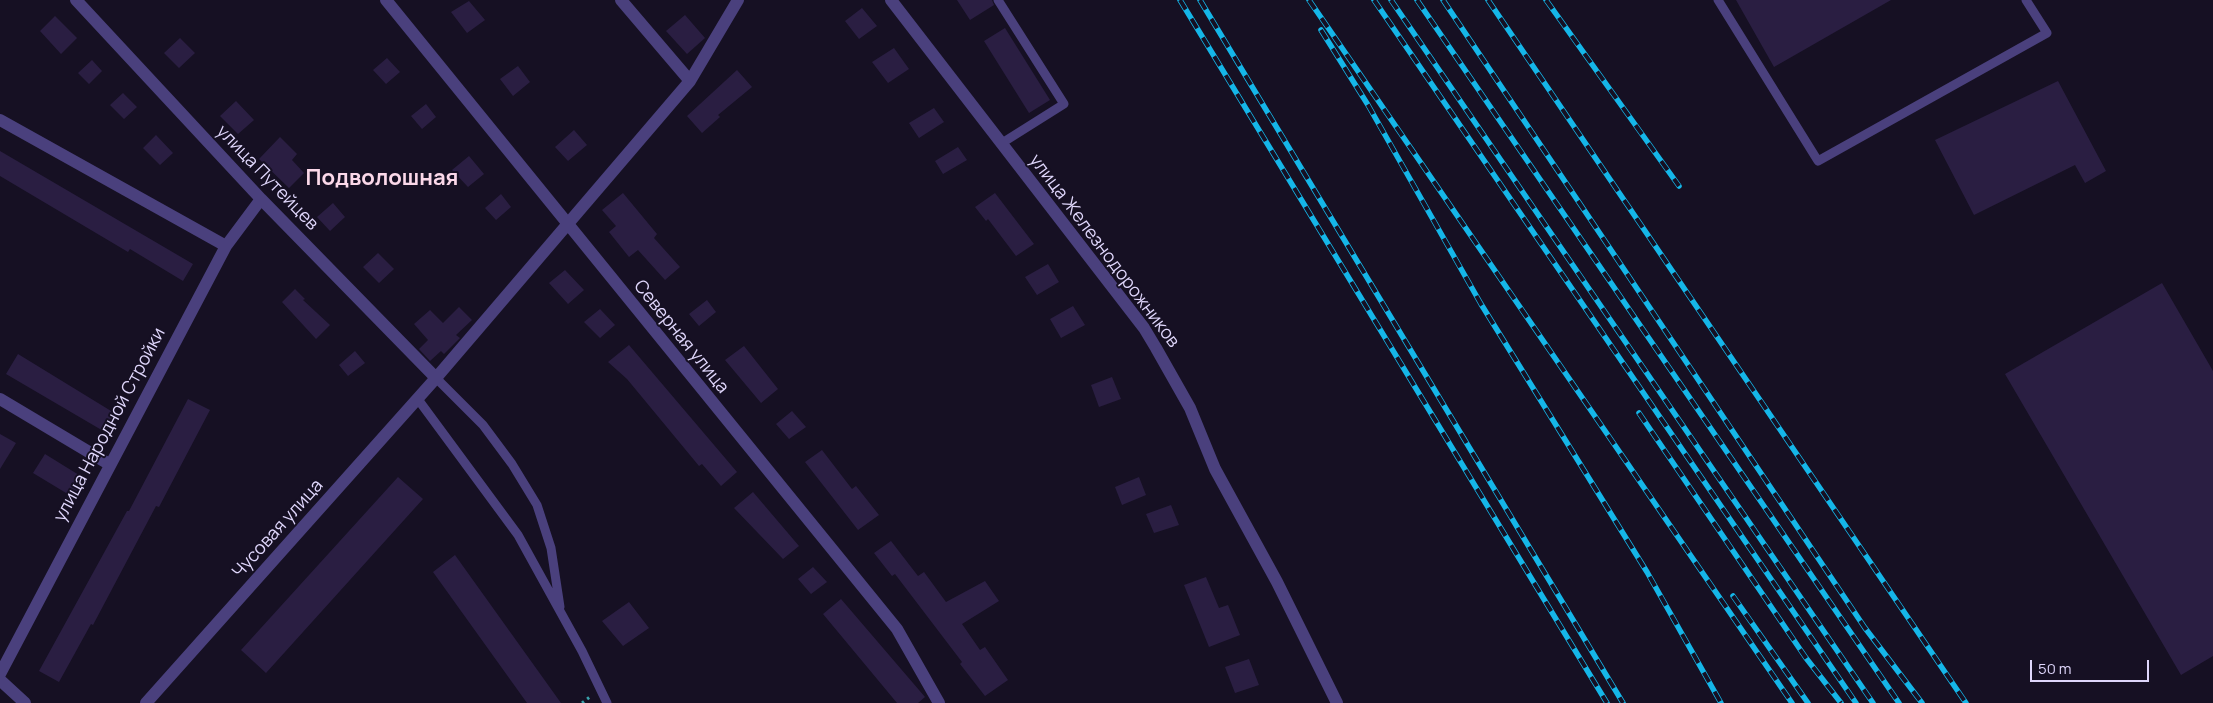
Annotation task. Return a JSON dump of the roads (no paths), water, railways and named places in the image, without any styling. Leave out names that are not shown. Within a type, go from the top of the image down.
[{"type":"street","name":"улица Путейцев","points":[[76,0],[261,199],[436,378]]},
{"type":"street","name":"Северная улица","points":[[386,0],[566,224],[897,629],[939,703]]},
{"type":"street","points":[[621,0],[690,81]]},
{"type":"street","name":"Чусовая улица","points":[[146,703],[436,378],[690,81],[738,0]]},
{"type":"street","name":"улица Железнодорожников","points":[[891,0],[1144,328],[1190,408],[1215,469],[1277,582],[1337,703]]},
{"type":"street","points":[[0,120],[226,246]]},
{"type":"street","name":"улица Народной Стройки","points":[[0,674],[109,464],[226,246],[261,199]]},
{"type":"street","points":[[0,399],[109,464]]},
{"type":"street","points":[[0,680],[25,703]]},
{"type":"lane","points":[[998,0],[1064,104],[1002,143]]},
{"type":"lane","points":[[1718,0],[1818,160],[2047,33],[2026,0]]},
{"type":"lane","points":[[436,378],[483,425],[512,464],[537,505],[551,548],[561,612]]},
{"type":"lane","points":[[417,398],[518,535],[561,612],[607,703]]},
{"type":"railway","points":[[1180,0],[1607,703]]},
{"type":"railway","points":[[1200,0],[1623,703]]},
{"type":"railway","points":[[1309,0],[1792,703]]},
{"type":"railway","points":[[1374,0],[1856,703]]},
{"type":"railway","points":[[1391,0],[1873,703]]},
{"type":"railway","points":[[1417,0],[1899,703]]},
{"type":"railway","points":[[1443,0],[1865,628],[1922,703]]},
{"type":"railway","points":[[1488,0],[1966,703]]},
{"type":"railway","points":[[1546,0],[1679,186]]},
{"type":"railway","points":[[1321,30],[1368,105],[1481,304],[1647,572],[1721,703]]},
{"type":"railway","points":[[1639,413],[1806,658],[1841,703]]},
{"type":"railway","points":[[1733,596],[1808,703]]},
{"type":"district","name":"Подволошная","points":[[382,179]]}]
